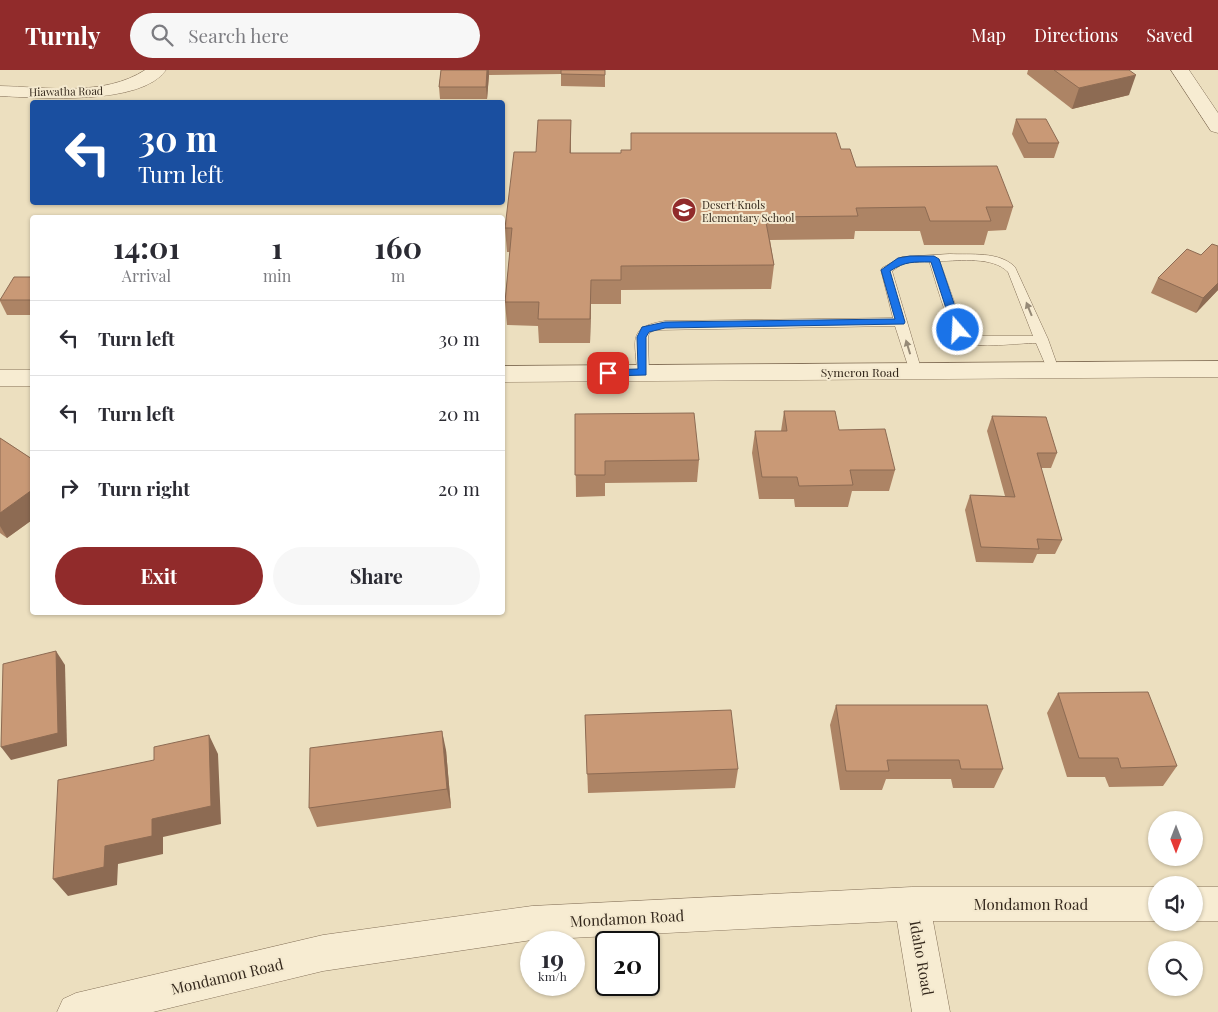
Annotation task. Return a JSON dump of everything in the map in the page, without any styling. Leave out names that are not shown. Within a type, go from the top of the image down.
[{"type":"street","name":"Hiawatha Road","points":[[0,91],[61,92],[111,90],[138,82],[157,70]]},
{"type":"street","points":[[1180,70],[1218,127]]},
{"type":"street","points":[[1191,86],[1210,86]]},
{"type":"street","name":"Symeron Road","points":[[505,374],[1218,368]]},
{"type":"street","points":[[0,378],[30,378]]},
{"type":"street","name":"Mondamon Road","points":[[76,1012],[323,953],[532,923],[912,904],[1148,904]]},
{"type":"street","name":"Idaho Road","points":[[912,904],[931,1012]]},
{"type":"street","points":[[1203,904],[1218,904]]},
{"type":"lane","points":[[916,372],[886,270],[901,260],[984,258],[998,260],[1009,266],[1013,271],[1042,339],[1053,370]]},
{"type":"lane","points":[[934,259],[958,330],[965,339],[973,341],[1042,339]]},
{"type":"lane","points":[[643,373],[642,337],[646,330],[654,327],[665,325],[900,322]]},
{"type":"building","points":[[441,70],[487,70],[486,87],[439,87]]},
{"type":"building","points":[[561,70],[605,70],[605,75],[561,74]]},
{"type":"building","points":[[1054,70],[1129,70],[1136,75],[1079,88]]},
{"type":"building","points":[[1016,119],[1046,119],[1059,143],[1028,143]]},
{"type":"building","points":[[538,120],[571,120],[570,153],[621,153],[621,150],[631,150],[631,133],[836,133],[841,149],[850,149],[856,167],[997,166],[1013,207],[986,207],[991,221],[930,221],[925,207],[856,208],[858,216],[765,217],[774,265],[621,266],[621,280],[591,280],[590,319],[538,319],[539,302],[505,302],[512,228],[505,228],[514,152],[536,152]]},
{"type":"building","points":[[1212,244],[1218,246],[1218,283],[1203,298],[1158,278],[1187,249],[1201,255]]},
{"type":"building","points":[[14,277],[30,277],[30,300],[0,300]]},
{"type":"building","points":[[784,411],[835,411],[839,430],[885,429],[895,470],[850,470],[853,485],[799,486],[797,477],[762,477],[755,431],[787,431]]},
{"type":"building","points":[[694,413],[699,460],[605,461],[605,475],[575,475],[575,414]]},
{"type":"building","points":[[992,416],[1046,417],[1057,453],[1037,453],[1062,540],[1037,539],[1039,549],[981,547],[970,495],[1015,497]]},
{"type":"building","points":[[0,438],[30,458],[30,491],[0,513]]},
{"type":"building","points":[[56,651],[58,733],[1,747],[3,664]]},
{"type":"building","points":[[1148,692],[1177,766],[1121,768],[1118,758],[1079,758],[1058,693]]},
{"type":"building","points":[[836,705],[987,705],[1003,769],[961,769],[959,760],[887,760],[889,771],[846,771]]},
{"type":"building","points":[[731,710],[738,769],[587,774],[585,715]]},
{"type":"building","points":[[442,731],[447,789],[309,808],[310,748]]},
{"type":"building","points":[[209,735],[211,806],[152,819],[152,836],[105,846],[104,867],[53,879],[58,780],[154,760],[154,747]]},
{"type":"place","name":"Desert Knols Elementary School","points":[[684,210]]},
{"type":"route","points":[[608,373],[643,373],[642,337],[646,330],[665,325],[900,322],[886,270],[901,260],[934,259],[958,330]]}]
